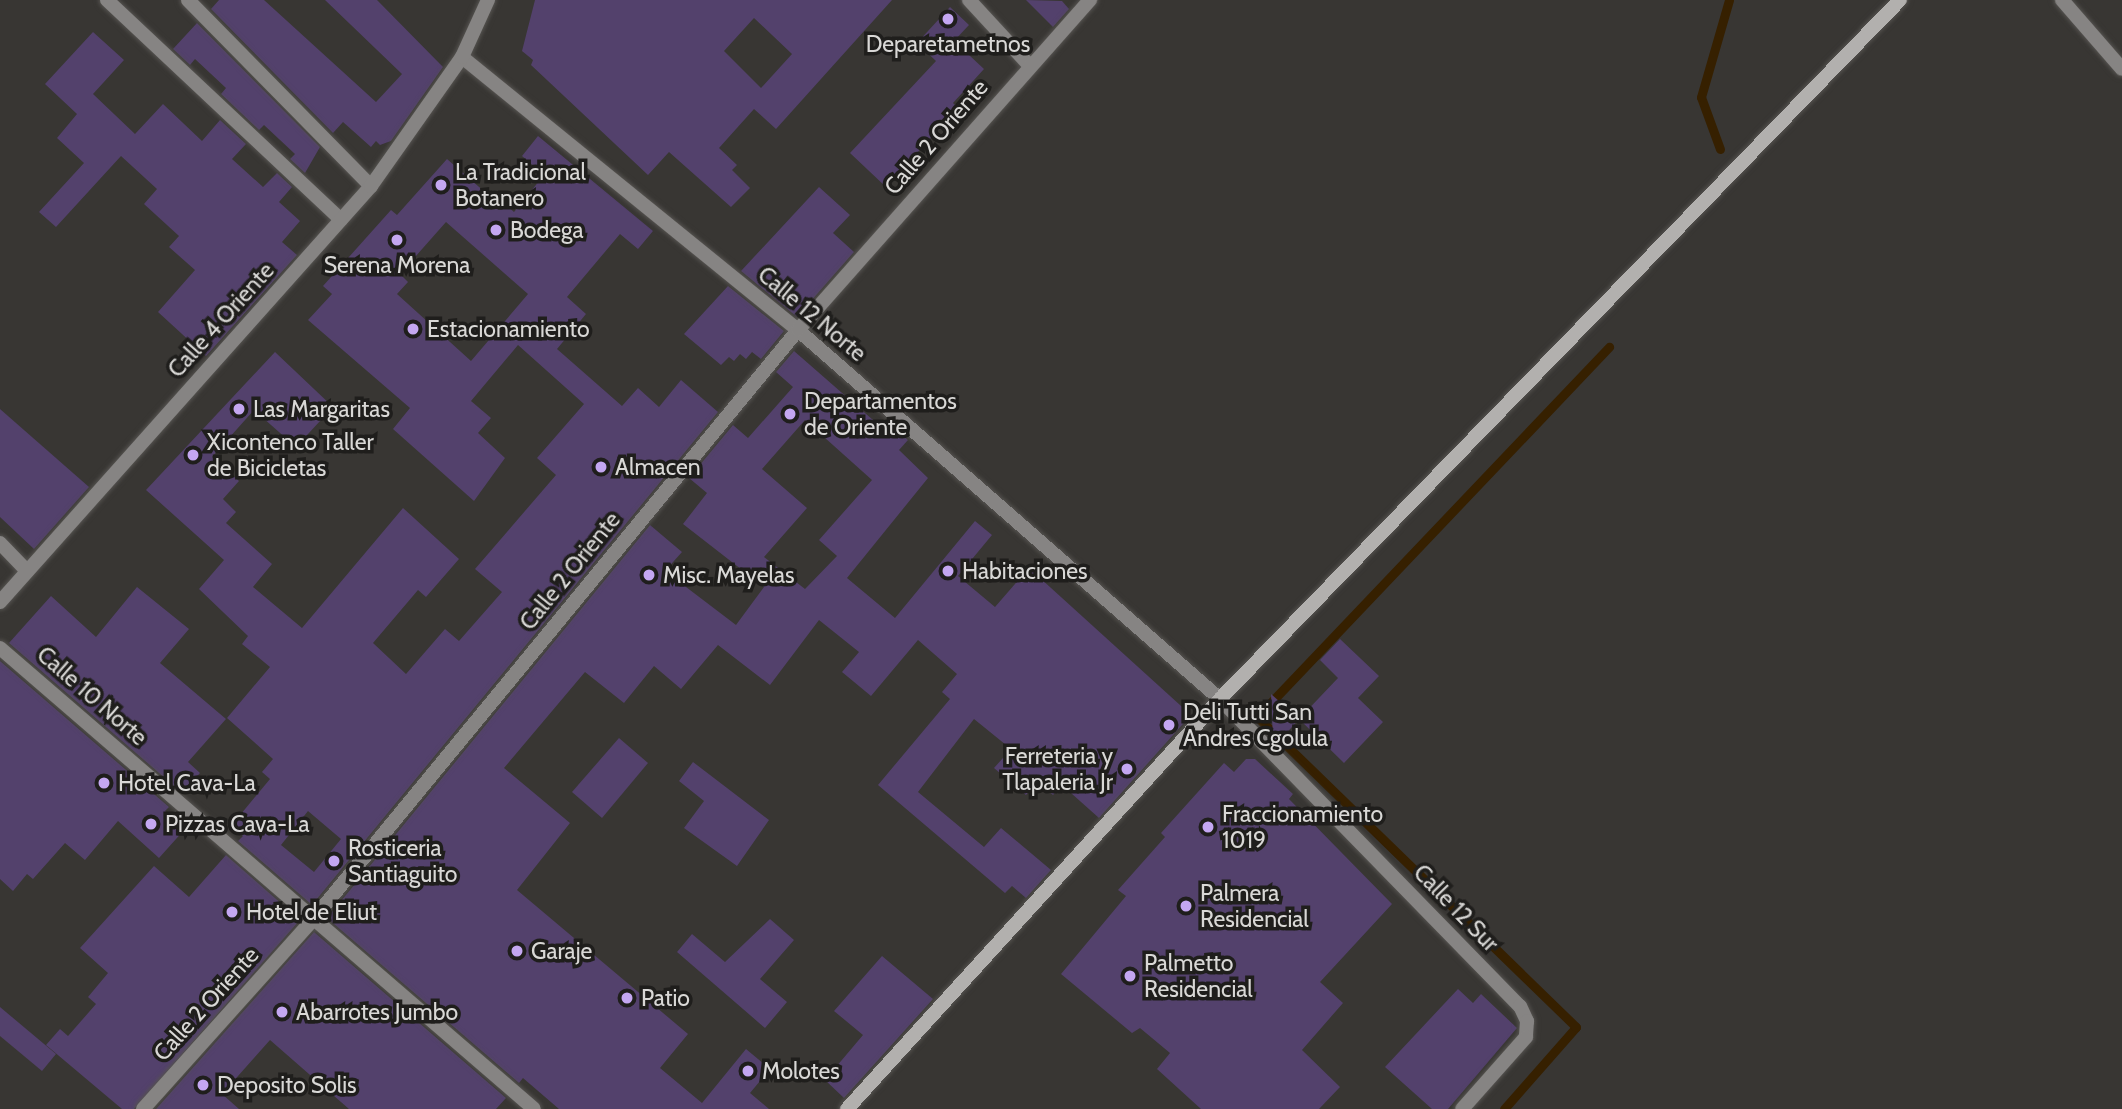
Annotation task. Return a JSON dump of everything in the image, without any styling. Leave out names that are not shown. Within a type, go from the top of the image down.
[{"type":"main road","points":[[848,1109],[1220,699],[1900,0]]},
{"type":"street","points":[[107,0],[341,220]]},
{"type":"street","points":[[188,0],[372,186]]},
{"type":"street","name":"Calle 4 Oriente","points":[[0,602],[372,186],[462,57],[488,0]]},
{"type":"street","points":[[969,0],[1029,65]]},
{"type":"street","name":"Calle 2 Oriente","points":[[143,1109],[315,917],[798,330],[1029,65],[1090,0]]},
{"type":"street","points":[[2062,0],[2122,69]]},
{"type":"street","name":"Calle 12 Norte","points":[[462,57],[798,330],[1220,699]]},
{"type":"street","points":[[0,543],[27,571]]},
{"type":"street","name":"Calle 10 Norte","points":[[0,648],[315,917],[534,1109]]},
{"type":"street","name":"Calle 12 Sur","points":[[1220,699],[1520,1006],[1527,1021],[1526,1037],[1462,1109]]},
{"type":"building","points":[[219,0],[264,0],[376,102],[402,74],[325,0],[377,0],[443,67],[391,141],[380,145],[376,141],[371,147],[343,122],[333,133],[211,9]]},
{"type":"building","points":[[535,0],[892,0],[776,129],[754,109],[719,148],[737,165],[732,170],[750,188],[731,207],[669,152],[648,175],[531,65],[533,60],[522,51]],"holes":[[[754,18],[792,54],[761,88],[724,51]]]},
{"type":"building","points":[[1026,0],[1062,1],[1069,9],[1053,27]]},
{"type":"building","points":[[950,7],[969,25],[954,41],[984,69],[953,103],[958,108],[886,187],[850,153],[936,61],[917,43]]},
{"type":"building","points":[[197,23],[320,147],[305,173],[290,159],[295,154],[264,125],[259,130],[221,94],[226,88],[195,59],[190,65],[173,49]]},
{"type":"building","points":[[93,32],[124,60],[93,94],[135,134],[163,104],[202,141],[220,120],[246,144],[232,159],[263,187],[277,173],[292,187],[279,202],[300,221],[282,242],[297,255],[206,356],[158,312],[195,270],[169,247],[179,236],[144,204],[157,189],[121,156],[56,227],[39,212],[84,163],[57,138],[77,114],[45,84]]},
{"type":"building","points":[[538,136],[653,231],[638,249],[620,234],[567,297],[586,314],[557,349],[622,406],[638,388],[659,407],[681,380],[718,412],[312,905],[238,841],[243,836],[231,826],[270,779],[262,772],[273,759],[227,718],[270,667],[242,644],[248,636],[199,589],[224,560],[146,490],[275,352],[333,407],[296,447],[254,410],[212,457],[239,481],[223,499],[236,512],[226,523],[272,564],[253,587],[302,628],[403,508],[459,559],[426,597],[418,590],[373,643],[406,674],[445,629],[459,641],[502,592],[475,569],[556,475],[537,458],[584,404],[518,345],[471,401],[491,418],[478,433],[505,458],[474,501],[393,429],[410,408],[308,320],[332,294],[323,286],[391,210],[397,215],[447,159],[494,200],[497,197],[514,212],[544,175],[522,156]],"holes":[[[446,222],[528,294],[471,361],[397,294],[408,282],[400,274]],[[308,811],[341,839],[314,872],[281,845]]]},
{"type":"building","points":[[819,187],[850,215],[833,233],[854,252],[797,317],[741,271]]},
{"type":"building","points":[[728,286],[784,331],[761,359],[752,352],[746,359],[740,354],[734,361],[729,357],[721,365],[684,334]]},
{"type":"building","points":[[794,351],[881,427],[886,421],[908,440],[899,450],[928,478],[847,578],[895,618],[975,521],[992,535],[958,576],[995,607],[1029,568],[1191,715],[1099,818],[1062,785],[1053,795],[1038,781],[1026,795],[994,768],[1011,749],[974,719],[918,792],[984,847],[1001,828],[1051,870],[1026,898],[1012,886],[1005,893],[878,785],[950,699],[942,692],[957,674],[918,640],[871,696],[842,672],[859,652],[819,620],[770,685],[718,645],[681,689],[654,666],[624,703],[585,672],[504,768],[570,823],[517,890],[688,1034],[660,1068],[702,1103],[746,1049],[770,1069],[750,1093],[769,1109],[559,1109],[523,1078],[519,1083],[327,918],[650,525],[682,552],[665,571],[736,625],[764,587],[683,524],[707,493],[689,478],[733,425],[748,438],[793,387],[776,372]],"holes":[[[805,420],[872,480],[819,540],[837,556],[805,589],[764,557],[807,508],[762,469]]]},
{"type":"building","points":[[0,409],[89,487],[34,549],[0,517]]},
{"type":"building","points":[[137,587],[189,629],[160,663],[226,719],[188,762],[200,773],[182,793],[9,643],[51,596],[96,637]]},
{"type":"building","points":[[1340,639],[1379,676],[1358,698],[1383,722],[1344,763],[1299,719],[1338,678],[1320,660]]},
{"type":"building","points":[[0,661],[169,807],[165,811],[185,829],[159,858],[118,821],[85,860],[65,843],[33,879],[27,874],[13,891],[0,879]]},
{"type":"building","points":[[1271,694],[1299,719],[1277,744],[1273,739]]},
{"type":"building","points":[[619,738],[648,763],[602,818],[572,792]]},
{"type":"building","points":[[1246,759],[1255,759],[1293,794],[1289,799],[1392,904],[1320,982],[1343,1003],[1302,1050],[1340,1087],[1319,1109],[1201,1109],[1157,1069],[1170,1053],[1140,1028],[1132,1033],[1061,974],[1126,896],[1118,890],[1165,837],[1161,833],[1224,763],[1234,772]]},
{"type":"building","points":[[693,762],[769,820],[737,866],[684,828],[704,801],[679,781]]},
{"type":"building","points":[[226,855],[300,920],[134,1109],[122,1109],[46,1045],[60,1029],[68,1036],[96,1004],[88,997],[108,973],[80,948],[154,866],[189,897]]},
{"type":"building","points":[[770,919],[794,940],[760,979],[787,1002],[765,1028],[677,952],[692,934],[725,962]]},
{"type":"building","points":[[314,932],[506,1098],[496,1109],[349,1109],[270,1040],[222,1094],[239,1109],[156,1109]]},
{"type":"building","points":[[882,956],[933,999],[844,1098],[825,1080],[863,1035],[834,1011]]},
{"type":"building","points":[[1458,989],[1473,1003],[1481,994],[1517,1028],[1448,1109],[1432,1109],[1385,1067]]},
{"type":"building","points":[[0,1007],[56,1054],[42,1071],[0,1036]]},
{"type":"waterway","points":[[1720,149],[1701,97],[1729,0]]},
{"type":"waterway","points":[[1504,1109],[1576,1027],[1257,717],[1609,347]]},
{"type":"place","name":"Deparetametnos","points":[[948,19]]},
{"type":"place","name":"La Tradicional Botanero","points":[[441,185]]},
{"type":"place","name":"Bodega","points":[[496,230]]},
{"type":"place","name":"Serena Morena","points":[[397,240]]},
{"type":"place","name":"Estacionamiento","points":[[413,329]]},
{"type":"place","name":"Las Margaritas","points":[[239,409]]},
{"type":"place","name":"Departamentos de Oriente","points":[[790,414]]},
{"type":"place","name":"Xicontenco Taller de Bicicletas","points":[[193,455]]},
{"type":"place","name":"Almacen","points":[[601,467]]},
{"type":"place","name":"Habitaciones","points":[[948,571]]},
{"type":"place","name":"Misc. Mayelas","points":[[649,575]]},
{"type":"place","name":"Deli Tutti San Andres Cgolula","points":[[1169,725]]},
{"type":"place","name":"Ferreteria y Tlapaleria Jr","points":[[1127,769]]},
{"type":"place","name":"Hotel Cava-La","points":[[104,783]]},
{"type":"place","name":"Pizzas Cava-La","points":[[151,824]]},
{"type":"place","name":"Fraccionamiento 1019","points":[[1208,827]]},
{"type":"place","name":"Rosticeria Santiaguito","points":[[334,861]]},
{"type":"place","name":"Palmera Residencial","points":[[1186,906]]},
{"type":"place","name":"Hotel de Eliut","points":[[232,912]]},
{"type":"place","name":"Garaje","points":[[517,951]]},
{"type":"place","name":"Palmetto Residencial","points":[[1130,976]]},
{"type":"place","name":"Patio","points":[[627,998]]},
{"type":"place","name":"Abarrotes Jumbo","points":[[282,1012]]},
{"type":"place","name":"Molotes","points":[[748,1071]]},
{"type":"place","name":"Deposito Solis","points":[[203,1085]]}]
